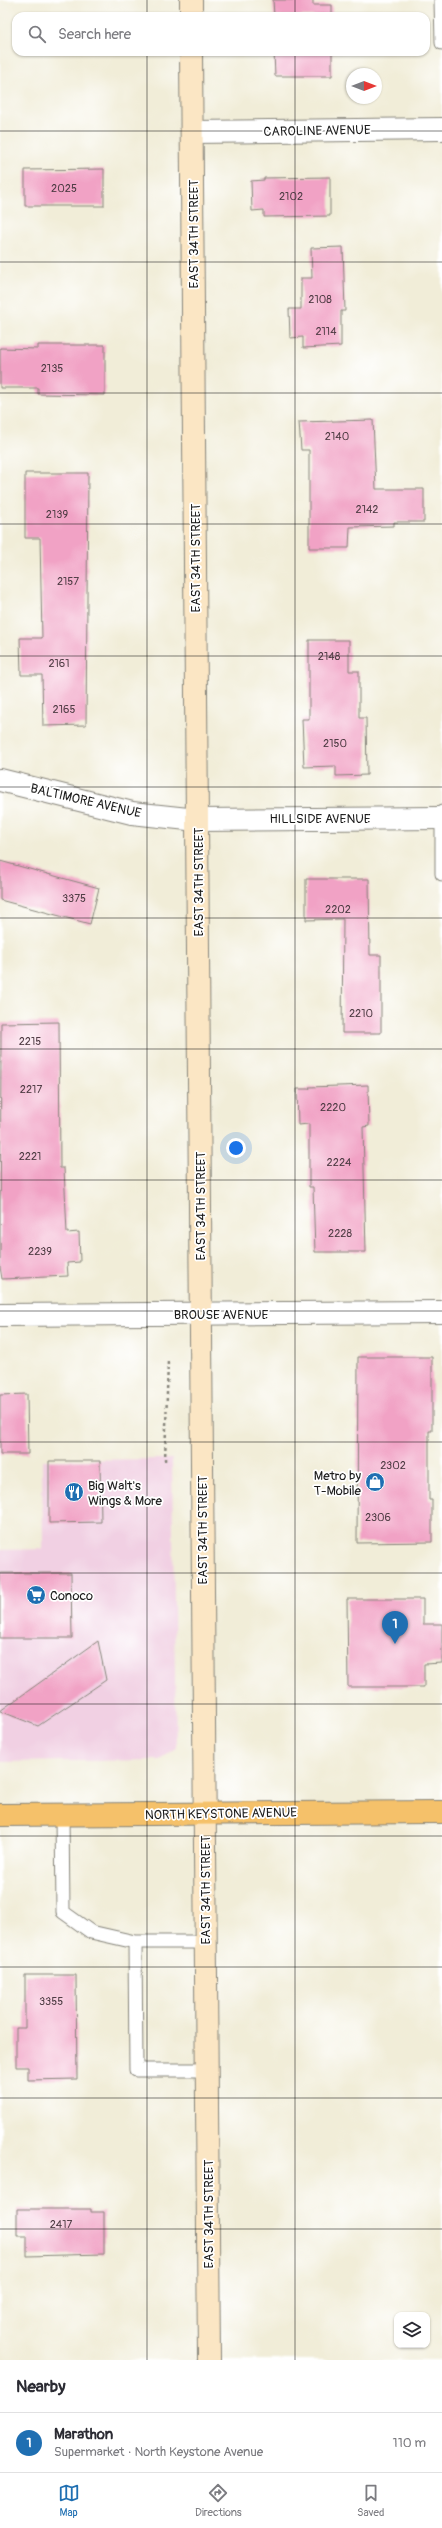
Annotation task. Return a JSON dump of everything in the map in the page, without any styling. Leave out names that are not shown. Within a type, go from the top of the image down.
[{"type":"main road","points":[[191,0],[191,12]]},
{"type":"main road","name":"EAST 34TH STREET","points":[[191,56],[209,2360]]},
{"type":"main road","name":"NORTH KEYSTONE AVENUE","points":[[0,1815],[442,1812]]},
{"type":"street","name":"CAROLINE AVENUE","points":[[192,132],[442,129]]},
{"type":"street","name":"BALTIMORE AVENUE","points":[[0,780],[132,813],[197,820]]},
{"type":"street","name":"HILLSIDE AVENUE","points":[[197,820],[442,818]]},
{"type":"street","name":"BROUSE AVENUE","points":[[0,1315],[442,1312]]},
{"type":"lane","points":[[441,0],[442,43]]},
{"type":"lane","points":[[442,810],[442,874]]},
{"type":"lane","points":[[62,1814],[63,1912],[91,1932],[135,1942],[205,1942]]},
{"type":"lane","points":[[135,1942],[136,2070],[206,2070]]},
{"type":"path","points":[[165,1461],[168,1360]]},
{"type":"shaded area","points":[[172,1459],[176,1748],[160,1760],[0,1762],[0,1550],[43,1549],[42,1460]]},
{"type":"building","points":[[273,0],[313,0],[313,5],[332,5],[332,12],[274,12]]},
{"type":"building","points":[[274,56],[332,56],[332,76],[275,76]]},
{"type":"building","points":[[104,169],[104,206],[25,206],[25,170]]},
{"type":"building","points":[[330,177],[330,216],[264,217],[264,210],[252,211],[251,181],[264,180],[264,178]]},
{"type":"building","points":[[343,247],[345,311],[341,311],[341,346],[303,348],[303,337],[290,338],[289,309],[301,309],[301,278],[312,278],[311,248]]},
{"type":"building","points":[[38,345],[105,345],[105,395],[38,394],[38,388],[0,388],[0,348],[38,349]]},
{"type":"building","points":[[373,420],[376,489],[424,489],[424,522],[394,522],[394,526],[350,527],[349,548],[309,548],[309,450],[301,450],[299,422]]},
{"type":"building","points":[[25,473],[88,473],[86,725],[43,726],[42,675],[21,675],[20,638],[42,638],[40,538],[25,538]]},
{"type":"building","points":[[309,640],[349,640],[349,671],[359,671],[359,718],[366,718],[367,775],[336,776],[336,766],[304,767],[302,719],[309,719]]},
{"type":"building","points":[[0,861],[99,888],[90,924],[0,900]]},
{"type":"building","points":[[306,879],[369,879],[370,955],[381,955],[381,1033],[342,1033],[343,919],[306,920]]},
{"type":"building","points":[[59,1022],[60,1168],[64,1168],[67,1233],[79,1232],[80,1262],[67,1263],[68,1276],[2,1279],[0,1267],[1,1023]]},
{"type":"building","points":[[368,1085],[369,1126],[363,1127],[366,1252],[315,1252],[313,1187],[309,1187],[309,1124],[298,1125],[297,1089],[310,1089],[309,1087]]},
{"type":"building","points":[[358,1357],[432,1357],[432,1431],[429,1431],[429,1500],[432,1500],[432,1542],[357,1543]]},
{"type":"building","points":[[27,1394],[28,1454],[0,1454],[0,1395]]},
{"type":"building","name":"Big Walt's Wings & More","points":[[49,1461],[100,1461],[101,1522],[49,1523]]},
{"type":"building","name":"Conoco","points":[[0,1573],[71,1573],[72,1638],[0,1638]]},
{"type":"building","points":[[347,1599],[423,1599],[423,1624],[442,1624],[442,1663],[424,1664],[424,1687],[348,1687]]},
{"type":"building","points":[[98,1641],[106,1680],[38,1726],[0,1711]]},
{"type":"building","points":[[25,1975],[76,1975],[77,2079],[28,2080],[28,2067],[16,2067],[16,2028],[25,2028]]},
{"type":"building","points":[[17,2209],[91,2209],[91,2212],[104,2212],[104,2254],[27,2256],[27,2236],[17,2236]]},
{"type":"place","name":"Metro by T-Mobile","points":[[375,1482]]},
{"type":"place","name":"Big Walt's Wings & More","points":[[74,1492]]},
{"type":"place","name":"Conoco","points":[[36,1595]]},
{"type":"place","name":"Marathon","points":[[395,1644]]}]
